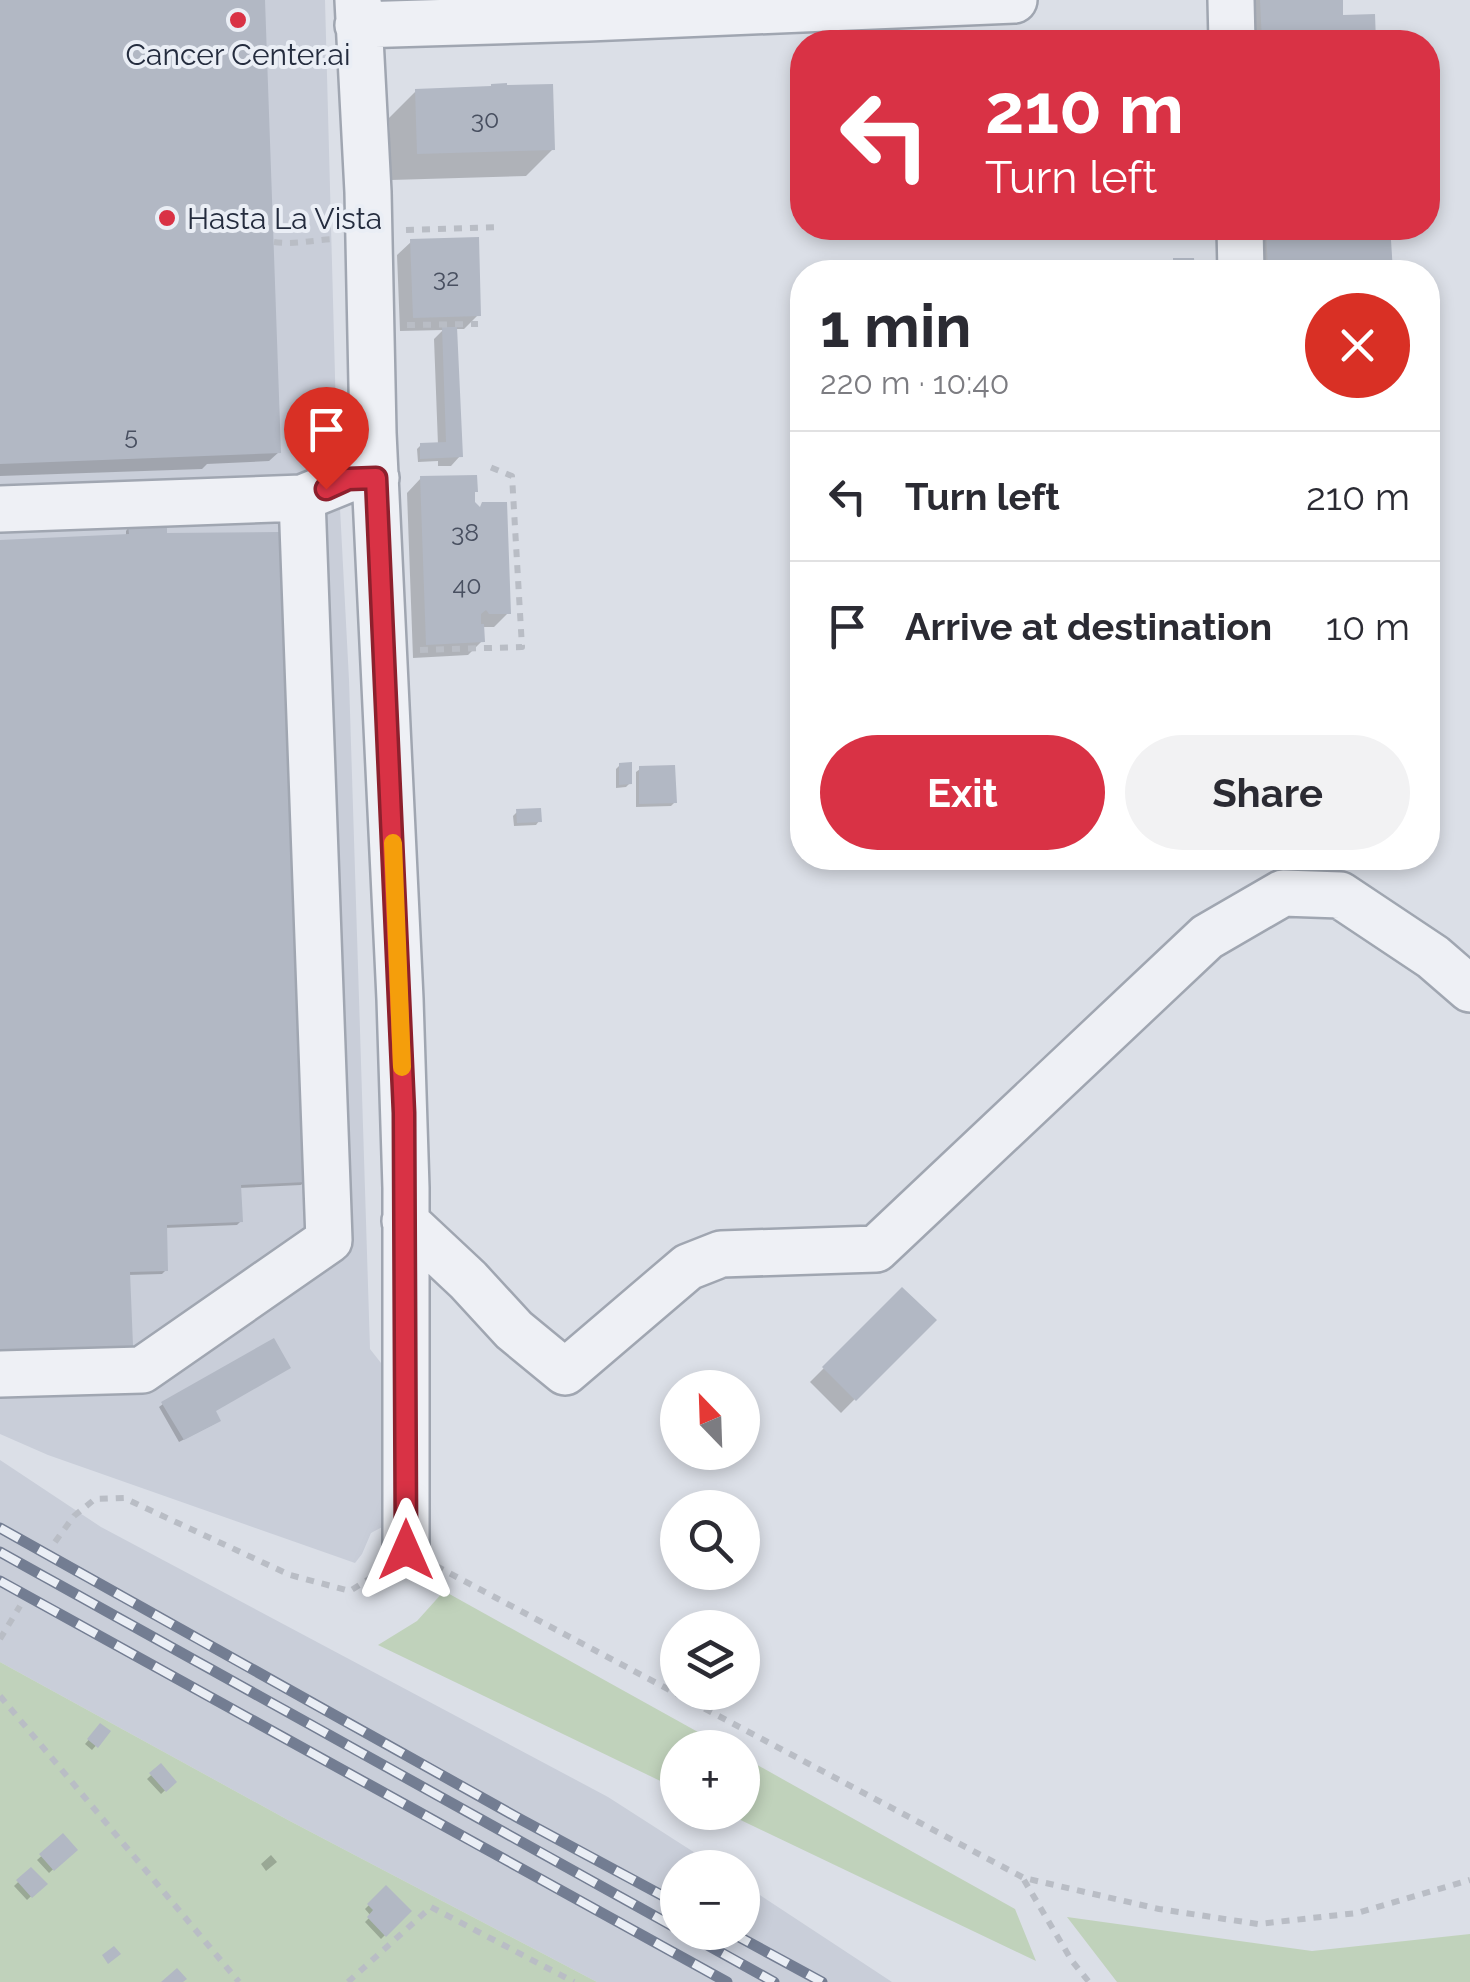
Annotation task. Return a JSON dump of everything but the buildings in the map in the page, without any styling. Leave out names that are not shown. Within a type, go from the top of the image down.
[{"type":"street","points":[[406,1550],[400,1000],[358,12],[588,18],[1014,0]]},
{"type":"street","points":[[1231,0],[1232,30]]},
{"type":"street","points":[[0,509],[302,498],[348,479],[376,478]]},
{"type":"street","points":[[0,1374],[142,1370],[328,1240],[302,498]]},
{"type":"street","points":[[405,1221],[514,1330],[564,1372],[688,1267],[721,1254],[876,1249],[1207,937],[1283,893],[1340,894],[1433,957],[1470,989]]},
{"type":"path","points":[[274,242],[340,240]]},
{"type":"path","points":[[401,326],[478,324]]},
{"type":"path","points":[[414,650],[522,647],[512,476],[485,465]]},
{"type":"path","points":[[56,1542],[74,1516],[95,1499],[124,1498],[290,1574],[350,1590],[406,1550],[1024,1878],[1160,1909],[1258,1924],[1356,1913],[1469,1882]]},
{"type":"path","points":[[0,1639],[20,1606]]},
{"type":"path","points":[[0,1696],[240,1982]]},
{"type":"path","points":[[1024,1878],[1072,1961],[1089,1982]]},
{"type":"path","points":[[348,1982],[432,1906],[574,1982]]},
{"type":"shaded area","points":[[0,0],[325,0],[337,451],[349,680],[370,1349],[381,1363],[384,1526],[371,1533],[355,1563],[48,1455],[0,1434]]},
{"type":"shaded area","points":[[0,1460],[101,1527],[608,1797],[691,1850],[660,1850],[660,1950],[760,1950],[760,1895],[892,1982],[597,1982],[288,1820],[0,1662]]},
{"type":"green space","points":[[444,1591],[694,1730],[660,1730],[660,1781],[378,1645],[417,1621]]},
{"type":"green space","points":[[0,1662],[288,1820],[597,1982],[0,1982]]},
{"type":"green space","points":[[760,1766],[1015,1909],[1036,1961],[760,1829]]},
{"type":"green space","points":[[1067,1917],[1312,1951],[1470,1934],[1470,1982],[1117,1982]]},
{"type":"railway","points":[[0,1528],[660,1894]]},
{"type":"railway","points":[[0,1552],[660,1919]]},
{"type":"railway","points":[[0,1581],[727,1982]]},
{"type":"railway","points":[[760,1948],[822,1982]]},
{"type":"railway","points":[[716,1950],[774,1982]]},
{"type":"slow traffic","points":[[393,843],[402,1067]]},
{"type":"place","name":"Cancer Center.ai","points":[[238,20]]},
{"type":"place","name":"Hasta La Vista","points":[[167,218]]},
{"type":"route","points":[[326,489],[348,479],[376,478],[404,1113],[406,1550]]}]
